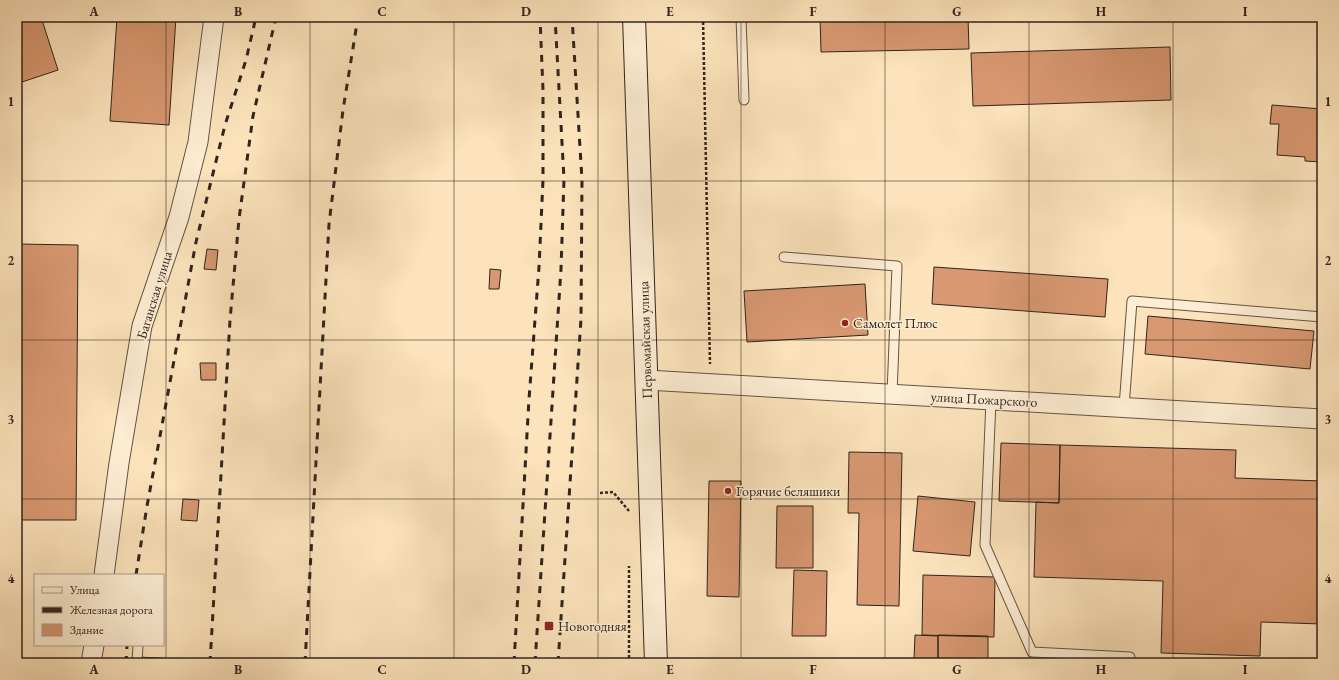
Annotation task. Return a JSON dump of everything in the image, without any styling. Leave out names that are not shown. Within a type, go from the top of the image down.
[{"type":"main road","name":"Первомайская улица","points":[[634,17],[656,663]]},
{"type":"street","name":"Баганская улица","points":[[104,574],[119,463],[142,326],[179,217],[198,142],[214,17]]},
{"type":"street","name":"улица Пожарского","points":[[646,380],[1322,419]]},
{"type":"street","points":[[91,663],[94,646]]},
{"type":"lane","points":[[742,17],[744,100]]},
{"type":"lane","points":[[784,258],[897,266],[892,394]]},
{"type":"lane","points":[[1124,407],[1132,301],[1322,317]]},
{"type":"lane","points":[[991,400],[986,545],[1032,652],[1130,657]]},
{"type":"lane","points":[[137,663],[138,646]]},
{"type":"path","points":[[703,17],[710,384]]},
{"type":"path","points":[[600,492],[613,492],[630,511]]},
{"type":"path","points":[[629,663],[630,559]]},
{"type":"building","points":[[17,17],[41,17],[58,70],[22,82],[17,67]]},
{"type":"building","points":[[117,17],[176,17],[169,125],[110,121]]},
{"type":"building","points":[[820,17],[968,17],[969,49],[821,52]]},
{"type":"building","points":[[1170,47],[1171,100],[973,106],[971,53]]},
{"type":"building","points":[[1272,105],[1322,109],[1322,162],[1305,161],[1305,157],[1277,155],[1279,124],[1270,124]]},
{"type":"building","points":[[17,244],[78,245],[76,520],[17,520]]},
{"type":"building","points":[[207,249],[218,250],[216,270],[204,269]]},
{"type":"building","points":[[934,267],[1108,279],[1105,317],[932,304]]},
{"type":"building","points":[[490,269],[501,270],[499,289],[489,289]]},
{"type":"building","points":[[865,284],[868,335],[747,342],[744,291]]},
{"type":"building","points":[[1148,316],[1314,331],[1310,369],[1145,354]]},
{"type":"building","points":[[200,363],[216,363],[216,380],[201,380]]},
{"type":"building","points":[[1001,443],[1060,445],[1059,503],[999,501]]},
{"type":"building","points":[[1060,445],[1236,450],[1235,478],[1322,481],[1322,624],[1261,622],[1260,656],[1161,653],[1163,581],[1034,577],[1036,502],[1059,503]]},
{"type":"building","points":[[849,452],[902,453],[899,606],[857,605],[859,513],[848,513]]},
{"type":"building","points":[[709,481],[741,481],[739,597],[707,596]]},
{"type":"building","points":[[918,496],[975,502],[970,556],[913,551]]},
{"type":"building","points":[[183,499],[199,500],[197,521],[181,520]]},
{"type":"building","points":[[777,506],[813,506],[813,568],[776,568]]},
{"type":"building","points":[[794,570],[827,571],[826,636],[792,636]]},
{"type":"building","points":[[923,575],[995,577],[994,637],[922,635]]},
{"type":"building","points":[[915,635],[938,636],[938,659],[914,659]]},
{"type":"building","points":[[938,635],[988,636],[988,663],[938,663]]},
{"type":"building","points":[[139,657],[175,659],[175,663],[139,663]]},
{"type":"railway","points":[[136,574],[147,506],[196,242],[225,125],[246,60],[256,17]]},
{"type":"railway","points":[[210,663],[230,320],[239,219],[253,116],[276,17]]},
{"type":"railway","points":[[305,663],[329,224],[343,110],[358,17]]},
{"type":"railway","points":[[514,663],[529,399],[539,267],[543,180],[543,90],[540,17]]},
{"type":"railway","points":[[535,663],[561,269],[564,179],[555,17]]},
{"type":"railway","points":[[558,663],[581,319],[582,180],[572,17]]},
{"type":"railway","points":[[126,663],[127,646]]},
{"type":"place","name":"Самолет Плюс","points":[[845,323]]},
{"type":"place","name":"Горячие беляшики","points":[[728,491]]},
{"type":"place","name":"Новогодняя","points":[[549,626]]}]
